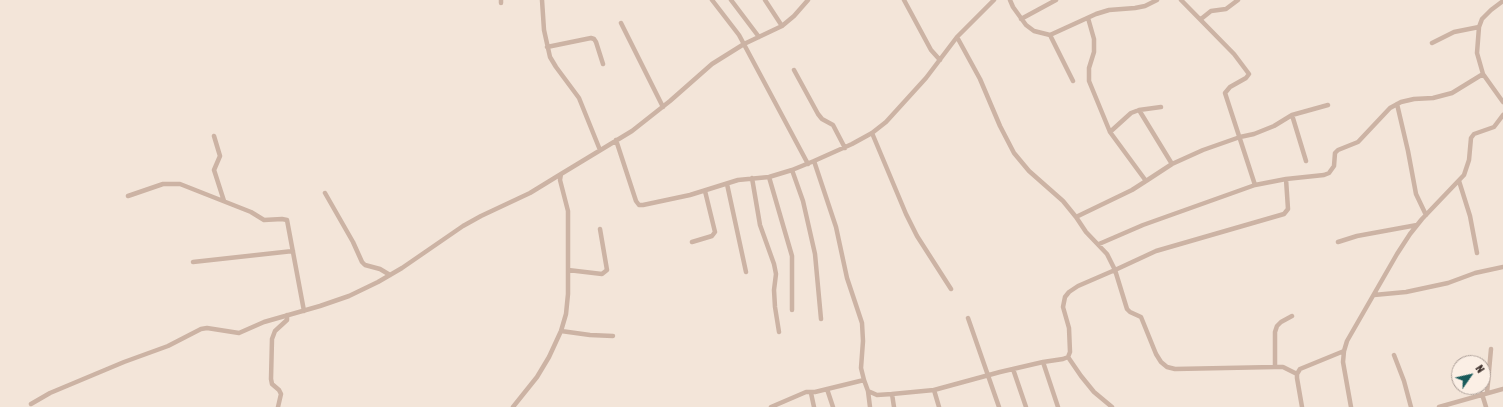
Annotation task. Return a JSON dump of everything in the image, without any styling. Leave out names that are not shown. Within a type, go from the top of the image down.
[{"type":"street","points":[[542,0],[544,30],[550,57],[579,98],[600,150]]},
{"type":"street","points":[[712,0],[744,44],[808,164]]},
{"type":"street","points":[[731,0],[759,37]]},
{"type":"street","points":[[765,0],[782,26]]},
{"type":"street","points":[[31,404],[50,393],[130,359],[163,348],[201,329],[207,328],[239,333],[264,322],[349,296],[390,276],[463,226],[480,216],[530,193],[632,131],[663,107],[712,64],[744,44],[782,26],[794,16],[808,0]]},
{"type":"street","points":[[904,0],[924,39],[940,60]]},
{"type":"street","points":[[616,140],[636,201],[639,205],[705,191],[752,178],[769,177],[792,170],[844,148],[872,133],[886,122],[940,60],[957,37],[994,0]]},
{"type":"street","points":[[1010,0],[1021,19],[1034,31],[1050,35],[1109,10],[1145,6],[1157,0]]},
{"type":"street","points":[[1021,19],[1056,0]]},
{"type":"street","points":[[1181,0],[1234,54],[1249,74],[1246,78],[1230,87],[1226,93],[1255,185]]},
{"type":"street","points":[[1201,19],[1211,11],[1226,9],[1238,0]]},
{"type":"street","points":[[1502,100],[1483,74],[1477,53],[1478,27],[1482,19],[1503,1]]},
{"type":"street","points":[[1088,18],[1094,39],[1094,52],[1089,68],[1089,81],[1110,132],[1146,181]]},
{"type":"street","points":[[621,23],[663,107]]},
{"type":"street","points":[[1432,43],[1454,32],[1478,27]]},
{"type":"street","points":[[1050,35],[1072,81]]},
{"type":"street","points":[[957,37],[980,79],[1000,126],[1014,153],[1029,171],[1063,201],[1086,232],[1107,254],[1115,270],[1127,309],[1130,312],[1141,316],[1156,354],[1161,362],[1168,367],[1175,369],[1283,367],[1297,374]]},
{"type":"street","points":[[547,47],[591,38],[596,42],[603,64]]},
{"type":"street","points":[[794,70],[818,114],[822,119],[833,125],[844,148]]},
{"type":"street","points":[[1099,244],[1143,225],[1255,185],[1286,179],[1329,174],[1334,166],[1335,153],[1338,150],[1358,142],[1390,108],[1414,99],[1432,98],[1452,93],[1483,74]]},
{"type":"street","points":[[1398,104],[1416,194],[1426,215]]},
{"type":"street","points":[[1076,217],[1132,190],[1172,164],[1203,150],[1240,137],[1254,134],[1274,126],[1292,115],[1328,105]]},
{"type":"street","points":[[1110,132],[1126,116],[1139,110],[1161,107]]},
{"type":"street","points":[[1139,110],[1172,164]]},
{"type":"street","points":[[1292,115],[1306,161]]},
{"type":"street","points":[[1351,407],[1345,375],[1344,351],[1347,341],[1397,254],[1417,226],[1459,181],[1468,167],[1471,138],[1474,134],[1494,127],[1503,115]]},
{"type":"street","points":[[872,133],[906,214],[917,236],[951,289]]},
{"type":"street","points":[[214,136],[220,156],[215,166],[215,173],[224,201]]},
{"type":"street","points":[[814,161],[836,227],[847,278],[862,323],[863,341],[861,368],[868,391],[870,407]]},
{"type":"street","points":[[792,170],[803,201],[816,254],[821,319]]},
{"type":"street","points":[[513,407],[537,376],[549,357],[561,331],[566,314],[568,211],[560,180],[561,174]]},
{"type":"street","points":[[769,177],[792,256],[792,310]]},
{"type":"street","points":[[752,178],[760,225],[774,264],[776,274],[774,290],[779,332]]},
{"type":"street","points":[[1068,357],[1070,352],[1069,333],[1063,307],[1065,297],[1069,292],[1078,286],[1156,251],[1284,214],[1288,209],[1286,179]]},
{"type":"street","points":[[1459,181],[1470,216],[1478,253]]},
{"type":"street","points":[[128,196],[163,184],[172,183],[188,186],[251,212],[264,220],[282,218],[287,220],[304,311]]},
{"type":"street","points":[[727,184],[746,272]]},
{"type":"street","points":[[692,242],[712,236],[714,232],[705,191]]},
{"type":"street","points":[[324,193],[353,242],[362,262],[365,265],[380,269],[390,276]]},
{"type":"street","points":[[1338,242],[1357,236],[1417,226]]},
{"type":"street","points":[[568,270],[602,274],[607,270],[600,228]]},
{"type":"street","points":[[192,262],[293,251]]},
{"type":"street","points":[[1374,295],[1406,292],[1448,283],[1475,273],[1503,266]]},
{"type":"street","points":[[278,407],[281,394],[272,384],[271,379],[272,339],[275,332],[287,320],[288,315]]},
{"type":"street","points":[[1275,367],[1275,332],[1277,326],[1281,322],[1292,316]]},
{"type":"street","points":[[968,318],[998,407]]},
{"type":"street","points":[[561,331],[590,335],[613,336]]},
{"type":"street","points":[[1491,358],[1492,349]]},
{"type":"street","points":[[1297,374],[1304,367],[1344,351]]},
{"type":"street","points":[[1394,355],[1404,381],[1411,407]]},
{"type":"street","points":[[868,391],[877,394],[892,394],[934,390],[1013,369],[1068,357]]},
{"type":"street","points":[[1068,357],[1094,392],[1112,407]]},
{"type":"street","points":[[1044,362],[1058,407]]},
{"type":"street","points":[[1013,369],[1026,407]]},
{"type":"street","points":[[1297,374],[1302,407]]},
{"type":"street","points":[[771,407],[806,392],[811,393],[864,380]]},
{"type":"street","points":[[827,389],[832,407]]},
{"type":"street","points":[[1491,391],[1503,389]]},
{"type":"street","points":[[934,390],[939,407]]},
{"type":"street","points":[[811,393],[814,407]]},
{"type":"street","points":[[892,394],[894,407]]},
{"type":"street","points":[[1439,407],[1479,395]]},
{"type":"street","points":[[1482,395],[1486,407]]}]
